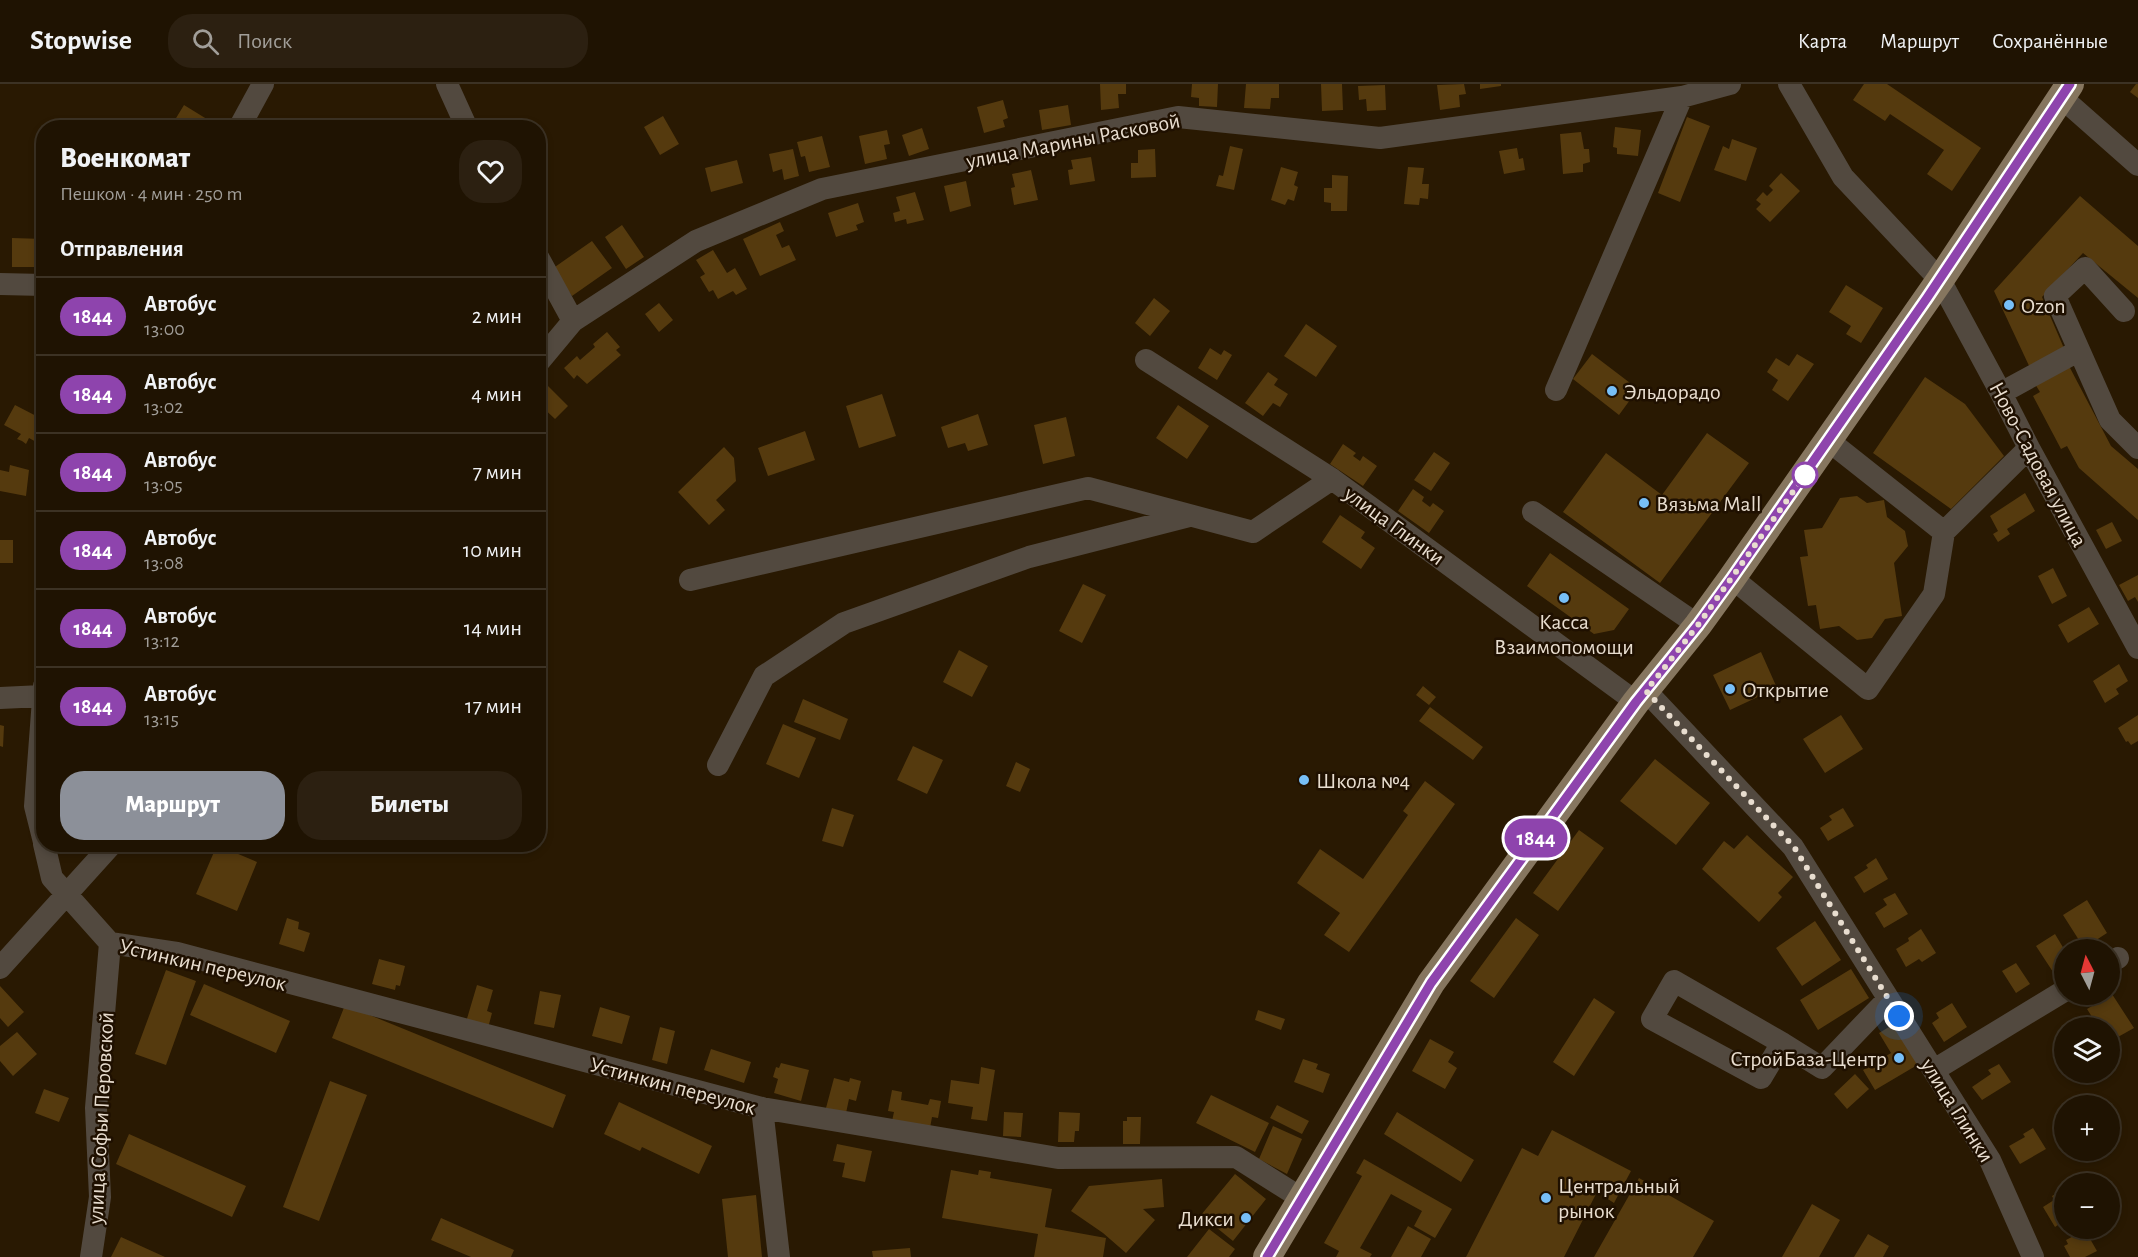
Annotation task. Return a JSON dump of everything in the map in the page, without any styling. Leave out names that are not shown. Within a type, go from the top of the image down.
[{"type":"main road","points":[[1267,1257],[1431,983],[1641,697],[1732,578],[1940,280],[2066,91]]},
{"type":"street","points":[[243,120],[263,84]]},
{"type":"street","points":[[447,84],[463,120]]},
{"type":"street","name":"улица Марины Расковой","points":[[546,353],[573,321],[696,241],[822,189],[1178,117],[1380,138],[1682,97],[1730,84]]},
{"type":"street","name":"Ново-Садовая улица","points":[[1789,84],[1843,177],[1940,280],[2028,448],[2138,648]]},
{"type":"street","points":[[2066,91],[2138,165]]},
{"type":"street","points":[[1556,390],[1682,97]]},
{"type":"street","points":[[2124,311],[2085,268],[2055,296],[2110,420],[2138,448]]},
{"type":"street","points":[[546,272],[573,321]]},
{"type":"street","points":[[0,284],[36,285]]},
{"type":"street","points":[[2001,393],[2078,351]]},
{"type":"street","name":"улица Глинки","points":[[1146,360],[1332,479],[1641,697],[1794,847],[1990,1160],[2033,1257]]},
{"type":"street","points":[[1829,441],[1944,532]]},
{"type":"street","points":[[1732,578],[1868,689],[1934,594],[1944,532],[2028,448]]},
{"type":"street","points":[[690,580],[1088,488],[1252,532],[1332,479]]},
{"type":"street","points":[[1533,512],[1698,625]]},
{"type":"street","points":[[718,765],[764,676],[844,623],[1029,557],[1190,516]]},
{"type":"street","points":[[0,698],[36,692]]},
{"type":"street","name":"Устинкин переулок","points":[[36,792],[36,810]]},
{"type":"street","name":"Устинкин переулок","points":[[46,852],[51,878],[110,943],[177,953],[762,1108],[1058,1158],[1236,1157],[1301,1198]]},
{"type":"street","points":[[0,968],[104,852]]},
{"type":"street","name":"улица Софьи Перовской","points":[[91,1257],[100,1197],[96,1108],[110,943]]},
{"type":"street","points":[[1782,1043],[1761,1078],[1652,1019],[1674,981],[1782,1043],[1822,1068],[1888,999]]},
{"type":"street","points":[[1934,1070],[2054,997]]},
{"type":"street","points":[[762,1108],[779,1257]]},
{"type":"building","points":[[1100,84],[1126,84],[1126,94],[1118,94],[1119,108],[1101,110]]},
{"type":"building","points":[[1192,84],[1218,84],[1217,107],[1199,106],[1199,98],[1191,97]]},
{"type":"building","points":[[1246,84],[1279,84],[1279,98],[1271,98],[1270,109],[1244,108]]},
{"type":"building","points":[[1321,84],[1342,84],[1343,110],[1322,111]]},
{"type":"building","points":[[1464,84],[1466,94],[1459,95],[1460,107],[1440,110],[1437,85]]},
{"type":"building","points":[[1480,84],[1501,84],[1501,86],[1480,89]]},
{"type":"building","points":[[1864,84],[1887,84],[1981,148],[1952,191],[1927,174],[1944,150],[1890,114],[1885,121],[1853,100]]},
{"type":"building","points":[[2138,84],[2138,98],[2130,92]]},
{"type":"building","points":[[1385,85],[1386,110],[1367,111],[1366,99],[1359,100],[1358,86]]},
{"type":"building","points":[[1003,100],[1008,118],[1003,120],[1005,127],[984,133],[977,107]]},
{"type":"building","points":[[184,105],[208,120],[175,120]]},
{"type":"building","points":[[1068,105],[1071,125],[1042,130],[1039,110]]},
{"type":"building","points":[[663,116],[679,144],[660,155],[644,127]]},
{"type":"building","points":[[1687,117],[1710,126],[1680,202],[1658,193]]},
{"type":"building","points":[[1615,127],[1641,130],[1638,156],[1617,154],[1617,148],[1613,147]]},
{"type":"building","points":[[922,128],[929,149],[909,156],[902,135]]},
{"type":"building","points":[[887,130],[890,144],[884,145],[887,159],[865,164],[859,136]]},
{"type":"building","points":[[1581,132],[1584,149],[1589,149],[1590,162],[1583,164],[1583,172],[1563,174],[1560,134]]},
{"type":"building","points":[[822,136],[830,167],[809,172],[805,156],[801,157],[797,142]]},
{"type":"building","points":[[1732,139],[1757,148],[1746,181],[1714,170],[1723,146],[1729,149]]},
{"type":"building","points":[[1230,146],[1243,149],[1234,190],[1216,186],[1219,175],[1223,176]]},
{"type":"building","points":[[1517,148],[1519,159],[1523,158],[1525,170],[1504,174],[1499,151]]},
{"type":"building","points":[[793,149],[799,176],[784,180],[782,169],[773,172],[769,154]]},
{"type":"building","points":[[1155,149],[1156,177],[1131,178],[1131,163],[1138,163],[1138,150]]},
{"type":"building","points":[[1091,157],[1095,181],[1070,185],[1068,170],[1073,169],[1071,160]]},
{"type":"building","points":[[737,160],[743,183],[711,192],[705,168]]},
{"type":"building","points":[[1281,167],[1298,172],[1294,185],[1298,187],[1294,201],[1288,199],[1285,205],[1271,200]]},
{"type":"building","points":[[1408,167],[1424,168],[1422,184],[1429,184],[1428,199],[1420,198],[1419,205],[1404,204]]},
{"type":"building","points":[[1031,170],[1038,200],[1014,205],[1011,188],[1015,187],[1012,174]]},
{"type":"building","points":[[1781,173],[1800,191],[1770,222],[1756,209],[1761,204],[1756,200],[1763,192],[1767,196],[1773,190],[1769,186]]},
{"type":"building","points":[[1332,175],[1348,176],[1347,211],[1331,211],[1331,203],[1324,202],[1324,188],[1332,188]]},
{"type":"building","points":[[966,181],[971,206],[950,212],[944,186]]},
{"type":"building","points":[[915,192],[924,220],[907,224],[906,219],[895,222],[893,213],[900,211],[896,197]]},
{"type":"building","points":[[2080,196],[2138,246],[2138,298],[2083,253],[2042,297],[2066,353],[2031,370],[1994,291]]},
{"type":"building","points":[[858,203],[864,222],[856,225],[858,230],[836,237],[828,213]]},
{"type":"building","points":[[780,222],[784,231],[776,235],[782,248],[789,245],[796,260],[760,276],[743,239]]},
{"type":"building","points":[[622,225],[644,257],[626,269],[605,237]]},
{"type":"building","points":[[12,238],[36,239],[36,267],[12,267]]},
{"type":"building","points":[[592,241],[612,268],[572,296],[552,269]]},
{"type":"building","points":[[713,250],[727,273],[735,268],[747,289],[736,295],[733,291],[718,299],[713,290],[709,292],[700,277],[705,274],[696,260]]},
{"type":"building","points":[[1846,285],[1883,308],[1861,343],[1846,334],[1851,326],[1829,312]]},
{"type":"building","points":[[1154,298],[1170,311],[1150,336],[1135,323]]},
{"type":"building","points":[[659,303],[673,320],[659,332],[645,314]]},
{"type":"building","points":[[1306,324],[1337,346],[1316,377],[1284,356]]},
{"type":"building","points":[[607,332],[620,347],[616,350],[621,355],[587,384],[577,375],[574,379],[564,368],[577,356],[580,360]]},
{"type":"building","points":[[1210,348],[1221,355],[1224,350],[1232,355],[1217,380],[1198,368]]},
{"type":"building","points":[[1592,354],[1638,389],[1619,415],[1573,379]]},
{"type":"building","points":[[1797,354],[1814,364],[1788,401],[1772,390],[1778,380],[1767,372],[1776,358],[1789,366]]},
{"type":"building","points":[[2069,366],[2111,446],[2138,469],[2138,520],[2079,468],[2067,446],[2061,449],[2033,396],[2040,392],[2035,384]]},
{"type":"building","points":[[1268,372],[1278,379],[1274,385],[1288,394],[1280,407],[1273,403],[1263,416],[1245,403]]},
{"type":"building","points":[[1925,377],[1965,404],[2004,456],[1951,509],[1873,453]]},
{"type":"building","points":[[546,384],[568,406],[555,419],[546,411]]},
{"type":"building","points":[[882,394],[896,436],[859,448],[846,406]]},
{"type":"building","points":[[15,405],[36,416],[36,442],[29,438],[26,444],[17,439],[21,434],[4,425]]},
{"type":"building","points":[[1178,405],[1209,426],[1187,459],[1156,438]]},
{"type":"building","points":[[978,414],[988,445],[968,451],[965,443],[948,448],[941,427]]},
{"type":"building","points":[[1066,417],[1075,456],[1043,464],[1034,425]]},
{"type":"building","points":[[805,431],[815,460],[768,476],[758,448]]},
{"type":"building","name":"Вязьма Mall","points":[[1707,433],[1749,463],[1660,583],[1563,512],[1606,453],[1662,495]]},
{"type":"building","points":[[1343,444],[1356,453],[1353,456],[1360,461],[1363,456],[1377,466],[1363,486],[1330,464]]},
{"type":"building","points":[[724,447],[734,458],[736,481],[716,500],[725,510],[709,525],[678,492]]},
{"type":"building","points":[[1434,452],[1450,463],[1431,491],[1414,480]]},
{"type":"building","points":[[10,465],[29,470],[26,496],[0,491],[0,470],[9,472]]},
{"type":"building","points":[[1413,489],[1424,497],[1422,501],[1430,507],[1433,503],[1444,511],[1429,533],[1398,511]]},
{"type":"building","points":[[2025,493],[2035,511],[2007,529],[2010,534],[1998,542],[1993,534],[1998,531],[1990,516]]},
{"type":"building","points":[[1857,496],[1867,503],[1884,500],[1887,517],[1905,531],[1908,546],[1894,563],[1902,616],[1885,619],[1872,638],[1857,640],[1839,626],[1820,629],[1816,605],[1808,606],[1800,557],[1808,556],[1804,530],[1822,528],[1840,498]]},
{"type":"building","points":[[1340,515],[1365,532],[1361,538],[1375,548],[1361,569],[1322,542]]},
{"type":"building","points":[[2112,522],[2122,541],[2106,549],[2096,530]]},
{"type":"building","points":[[0,540],[13,540],[13,563],[0,563]]},
{"type":"building","points":[[1550,553],[1629,609],[1614,630],[1594,634],[1527,586]]},
{"type":"building","points":[[2053,568],[2067,596],[2052,604],[2038,576]]},
{"type":"building","points":[[2138,575],[2138,602],[2135,597],[2128,601],[2119,585]]},
{"type":"building","points":[[1083,584],[1106,595],[1082,643],[1059,631]]},
{"type":"building","points":[[2089,607],[2099,624],[2068,643],[2058,625]]},
{"type":"building","points":[[959,650],[988,666],[972,697],[943,682]]},
{"type":"building","points":[[1761,652],[1777,688],[1730,710],[1713,675]]},
{"type":"building","points":[[2119,664],[2128,681],[2116,689],[2119,694],[2105,703],[2093,681]]},
{"type":"building","points":[[1423,686],[1436,697],[1429,705],[1416,695]]},
{"type":"building","points":[[803,699],[848,719],[840,740],[794,722]]},
{"type":"building","points":[[1430,707],[1483,747],[1473,760],[1419,721]]},
{"type":"building","points":[[1841,715],[1863,749],[1825,773],[1803,739]]},
{"type":"building","points":[[2138,715],[2138,741],[2131,745],[2128,741],[2126,742],[2118,728]]},
{"type":"building","points":[[783,724],[816,738],[799,778],[766,764]]},
{"type":"building","points":[[0,725],[4,726],[3,747],[0,746]]},
{"type":"building","points":[[913,746],[943,760],[927,794],[897,780]]},
{"type":"building","points":[[1655,759],[1710,803],[1676,845],[1620,801]]},
{"type":"building","points":[[1016,762],[1030,769],[1020,792],[1006,786]]},
{"type":"building","name":"Школа №4","points":[[1425,781],[1455,804],[1349,952],[1324,935],[1340,913],[1297,883],[1320,849],[1363,879],[1408,815],[1403,811]]},
{"type":"building","points":[[832,808],[854,815],[843,847],[822,841]]},
{"type":"building","points":[[1843,808],[1854,826],[1828,841],[1820,828],[1832,820],[1829,816]]},
{"type":"building","points":[[1579,830],[1604,848],[1558,911],[1533,893]]},
{"type":"building","points":[[1747,835],[1793,877],[1778,893],[1782,897],[1759,922],[1702,869],[1724,841],[1734,849]]},
{"type":"building","points":[[214,852],[233,852],[257,862],[237,911],[196,894]]},
{"type":"building","points":[[1876,858],[1888,879],[1864,893],[1854,877],[1868,868],[1866,865]]},
{"type":"building","points":[[1895,893],[1908,914],[1884,928],[1875,913],[1887,905],[1883,899]]},
{"type":"building","points":[[2087,900],[2107,933],[2098,939],[2078,939],[2063,915]]},
{"type":"building","points":[[287,918],[299,922],[298,929],[310,933],[304,952],[279,944]]},
{"type":"building","points":[[1516,918],[1539,935],[1494,998],[1470,981]]},
{"type":"building","points":[[1815,921],[1841,960],[1802,986],[1776,948]]},
{"type":"building","points":[[1921,929],[1936,953],[1922,962],[1919,959],[1906,967],[1896,949],[1909,941],[1908,938]]},
{"type":"building","points":[[2055,934],[2058,939],[2054,939],[2054,971],[2053,972],[2036,946]]},
{"type":"building","points":[[379,959],[405,966],[400,986],[396,985],[395,990],[372,984]]},
{"type":"building","points":[[2016,963],[2030,984],[2016,993],[2002,971]]},
{"type":"building","points":[[1851,969],[1869,998],[1818,1030],[1800,1000]]},
{"type":"building","points":[[166,970],[196,981],[166,1065],[135,1054]]},
{"type":"building","points":[[204,984],[290,1021],[276,1053],[190,1015]]},
{"type":"building","points":[[477,985],[493,990],[487,1011],[492,1013],[488,1028],[466,1022]]},
{"type":"building","points":[[0,986],[24,1012],[8,1027],[0,1018]]},
{"type":"building","points":[[540,991],[561,995],[554,1028],[534,1024]]},
{"type":"building","points":[[1594,998],[1615,1012],[1574,1076],[1553,1062]]},
{"type":"building","points":[[1952,1003],[1967,1027],[1944,1042],[1932,1023],[1939,1018],[1936,1013]]},
{"type":"building","points":[[345,1005],[566,1095],[553,1128],[332,1038]]},
{"type":"building","points":[[2094,1005],[2119,1005],[2134,1028],[2120,1036],[2120,1017],[2092,1017],[2087,1009]]},
{"type":"building","points":[[600,1007],[630,1016],[622,1044],[592,1036]]},
{"type":"building","points":[[1258,1010],[1285,1019],[1281,1030],[1255,1020]]},
{"type":"building","name":"СтройБаза-Центр","points":[[1894,1024],[1919,1064],[1875,1090],[1863,1070],[1891,1053],[1879,1033]]},
{"type":"building","points":[[660,1027],[675,1031],[667,1064],[652,1060]]},
{"type":"building","points":[[17,1032],[37,1054],[13,1076],[0,1061],[0,1046]]},
{"type":"building","points":[[1430,1039],[1454,1052],[1448,1062],[1457,1068],[1445,1089],[1412,1071]]},
{"type":"building","points":[[711,1049],[751,1062],[744,1083],[704,1070]]},
{"type":"building","points":[[1303,1059],[1318,1064],[1316,1069],[1330,1074],[1323,1093],[1294,1082]]},
{"type":"building","points":[[781,1063],[809,1070],[801,1101],[774,1093],[778,1079],[773,1077],[776,1067],[779,1068]]},
{"type":"building","points":[[1999,1064],[2011,1082],[1982,1100],[1972,1087],[1991,1074],[1988,1070]]},
{"type":"building","points":[[981,1067],[995,1070],[987,1121],[971,1119],[973,1107],[948,1103],[951,1080],[979,1084]]},
{"type":"building","points":[[1855,1074],[1869,1089],[1847,1109],[1834,1094]]},
{"type":"building","points":[[834,1078],[849,1082],[850,1078],[861,1081],[856,1101],[849,1099],[846,1113],[826,1108]]},
{"type":"building","points":[[330,1081],[367,1095],[319,1221],[283,1207]]},
{"type":"building","points":[[44,1089],[69,1098],[59,1122],[35,1113]]},
{"type":"building","points":[[892,1090],[902,1092],[901,1100],[928,1105],[930,1099],[941,1101],[938,1118],[932,1117],[930,1128],[892,1121],[894,1112],[888,1111]]},
{"type":"building","points":[[1211,1095],[1269,1123],[1255,1152],[1196,1123]]},
{"type":"building","points":[[619,1102],[712,1146],[699,1174],[642,1147],[640,1151],[604,1134]]},
{"type":"building","points":[[1277,1105],[1309,1121],[1302,1134],[1270,1118]]},
{"type":"building","points":[[1004,1112],[1023,1113],[1021,1137],[1003,1136]]},
{"type":"building","points":[[1059,1112],[1080,1113],[1079,1131],[1075,1131],[1074,1142],[1058,1142]]},
{"type":"building","points":[[1397,1112],[1474,1160],[1461,1182],[1384,1134]]},
{"type":"building","points":[[1127,1117],[1141,1117],[1140,1144],[1123,1144],[1123,1121],[1127,1121]]},
{"type":"building","points":[[1273,1126],[1302,1139],[1287,1174],[1259,1159]]},
{"type":"building","points":[[2033,1128],[2046,1149],[2020,1164],[2009,1146],[2025,1137],[2023,1134]]},
{"type":"building","name":"Центральный рынок","points":[[1552,1130],[1631,1171],[1614,1203],[1597,1192],[1564,1257],[1466,1257],[1522,1148],[1538,1156]]},
{"type":"building","points":[[129,1134],[246,1186],[232,1217],[116,1164]]},
{"type":"building","points":[[837,1144],[872,1151],[865,1182],[842,1177],[845,1163],[833,1161]]},
{"type":"building","points":[[1364,1159],[1452,1209],[1435,1238],[1414,1226],[1422,1211],[1391,1194],[1360,1248],[1372,1254],[1370,1257],[1336,1257],[1339,1251],[1324,1243],[1362,1176],[1356,1173]]},
{"type":"building","points":[[951,1170],[978,1175],[979,1170],[991,1172],[990,1178],[1052,1189],[1045,1227],[1106,1238],[1103,1257],[1034,1257],[1038,1234],[942,1218]]},
{"type":"building","points":[[1235,1174],[1266,1199],[1233,1241],[1201,1215]]},
{"type":"building","name":"Центральный рынок","points":[[1639,1178],[1714,1221],[1693,1257],[1594,1257]]},
{"type":"building","points":[[1162,1179],[1164,1207],[1143,1209],[1155,1220],[1126,1253],[1103,1233],[1071,1211],[1089,1186]]},
{"type":"building","points":[[756,1195],[762,1257],[728,1257],[722,1199]]},
{"type":"building","points":[[2054,1200],[2054,1225],[2043,1207]]},
{"type":"building","points":[[1812,1204],[1840,1220],[1819,1257],[1782,1257]]},
{"type":"building","points":[[441,1218],[514,1250],[511,1257],[471,1257],[431,1240]]},
{"type":"building","points":[[1408,1226],[1431,1239],[1421,1257],[1391,1257]]},
{"type":"building","points":[[1209,1229],[1235,1249],[1229,1257],[1187,1257]]},
{"type":"building","points":[[1868,1234],[1889,1246],[1883,1257],[1854,1257]]},
{"type":"building","points":[[121,1237],[165,1257],[111,1257]]},
{"type":"building","points":[[2090,1239],[2097,1251],[2085,1257],[2070,1257],[2064,1246],[2068,1244],[2066,1240]]},
{"type":"building","points":[[910,1248],[911,1257],[873,1257],[872,1251]]},
{"type":"bus line","name":"1844","points":[[1267,1257],[1431,983],[1636,702],[1698,625],[1732,578],[1927,298],[2070,84]]},
{"type":"place","name":"Ozon","points":[[2009,305]]},
{"type":"place","name":"Эльдорадо","points":[[1612,391]]},
{"type":"place","name":"Вязьма Mall","points":[[1644,503]]},
{"type":"place","name":"Касса Взаимопомощи","points":[[1564,598]]},
{"type":"place","name":"Открытие","points":[[1730,689]]},
{"type":"place","name":"Школа №4","points":[[1304,780]]},
{"type":"place","name":"СтройБаза-Центр","points":[[1899,1058]]},
{"type":"place","name":"Центральный рынок","points":[[1546,1198]]},
{"type":"place","name":"Дикси","points":[[1246,1218]]},
{"type":"route","points":[[1805,475],[1698,625],[1646,691],[1794,847],[1899,1016]]}]
